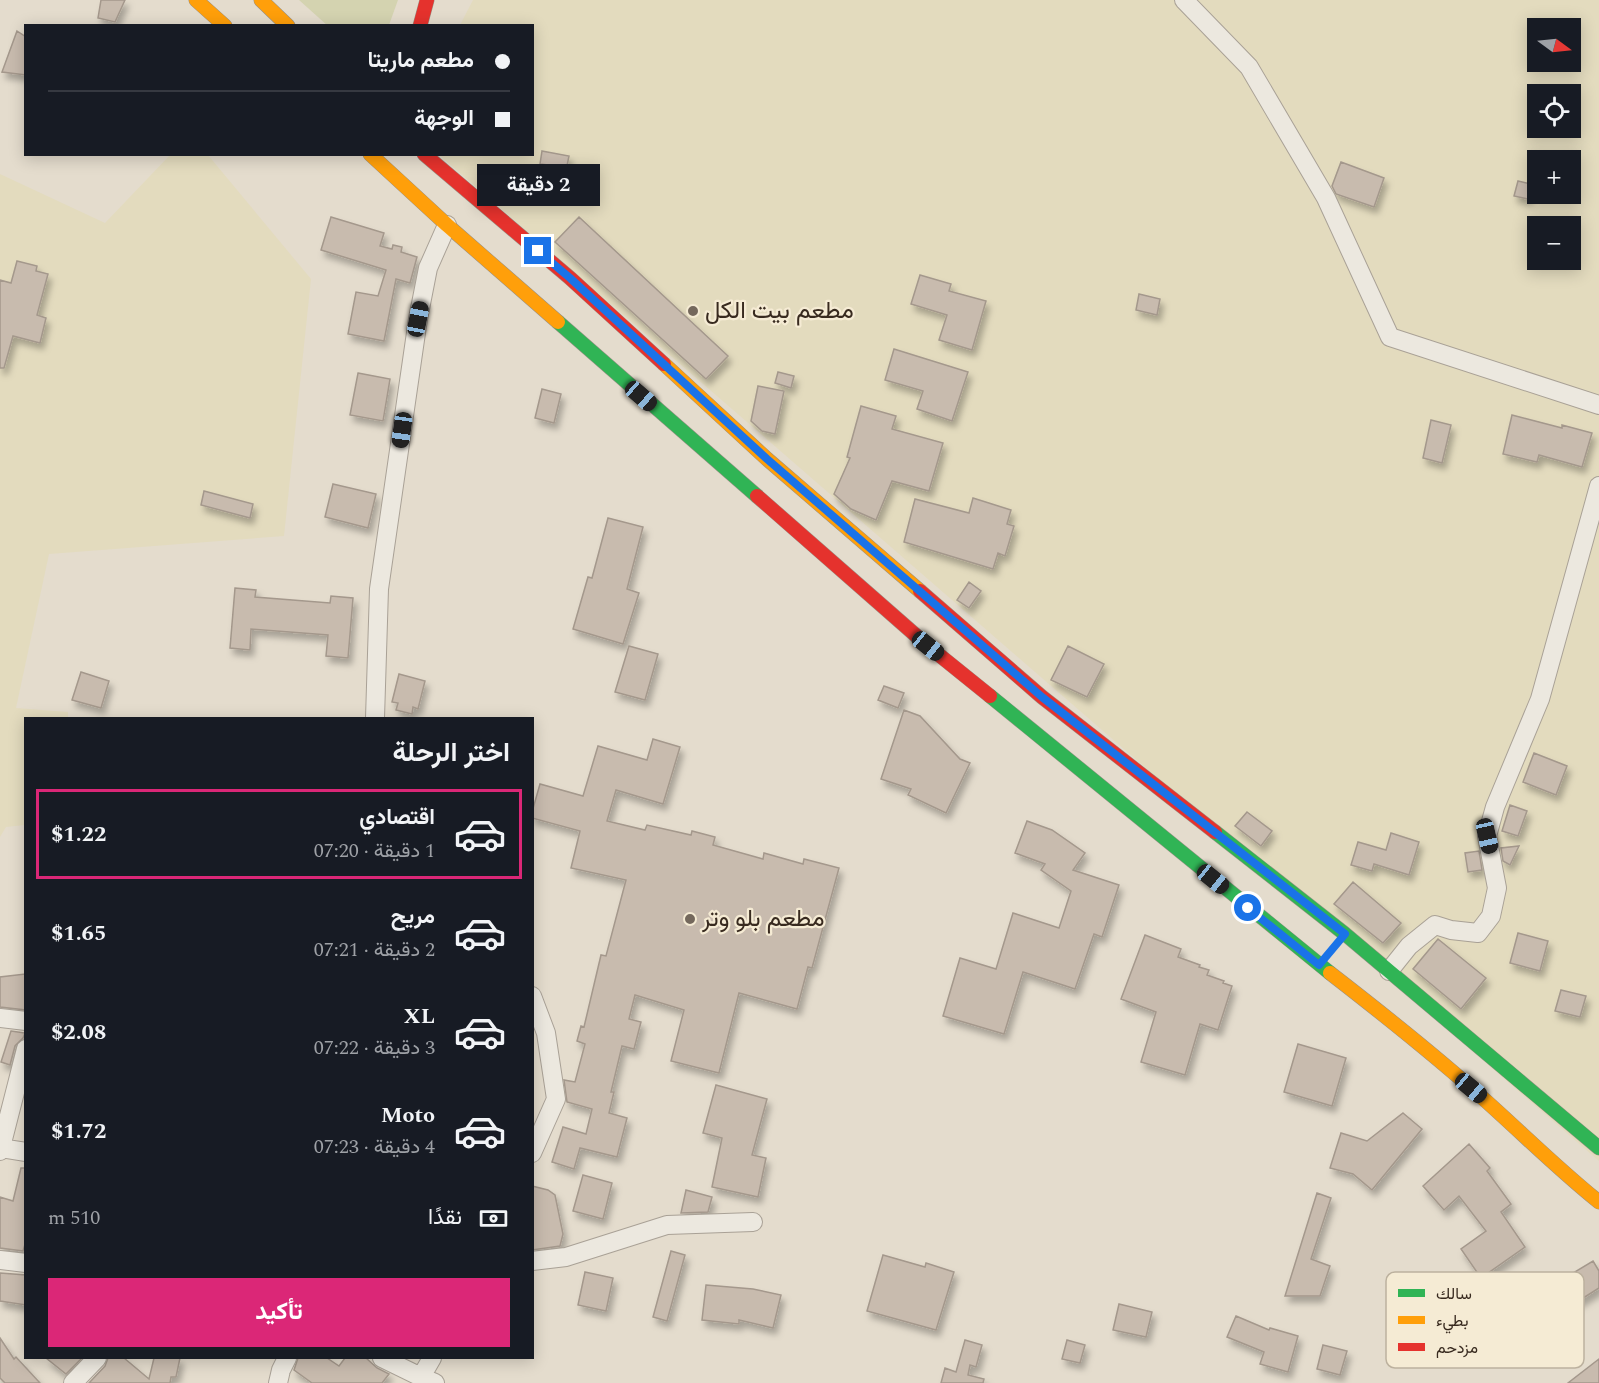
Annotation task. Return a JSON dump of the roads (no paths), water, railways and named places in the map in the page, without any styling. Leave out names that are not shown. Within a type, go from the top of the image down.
[{"type":"main road","points":[[196,0],[223,24]]},
{"type":"main road","points":[[261,0],[286,24]]},
{"type":"main road","points":[[421,24],[427,0]]},
{"type":"main road","points":[[372,156],[447,225],[1342,938],[1389,971],[1593,1147]]},
{"type":"main road","points":[[426,156],[570,278],[754,471],[928,646],[1322,961],[1567,1169],[1599,1202]]},
{"type":"main road","points":[[445,156],[458,183]]},
{"type":"street","points":[[1184,0],[1249,67],[1326,198],[1390,337],[1599,405]]},
{"type":"street","points":[[375,717],[379,590],[416,330],[428,268],[447,225]]},
{"type":"street","points":[[1389,971],[1409,946],[1434,925],[1451,930],[1478,933],[1491,916],[1497,888],[1487,836],[1495,807],[1540,699],[1599,486]]},
{"type":"street","points":[[534,1001],[546,1033],[556,1099],[534,1148]]},
{"type":"street","points":[[0,1018],[24,1021]]},
{"type":"street","points":[[24,1057],[0,1149],[24,1152]]},
{"type":"street","points":[[534,1261],[566,1257],[667,1225],[753,1222]]},
{"type":"street","points":[[0,1260],[24,1263]]},
{"type":"street","points":[[73,1383],[96,1359]]},
{"type":"street","points":[[278,1383],[286,1359]]},
{"type":"street","points":[[383,1359],[397,1375],[428,1380],[432,1359]]},
{"type":"place","name":"مطعم بيت الكل","points":[[693,311]]},
{"type":"place","name":"مطعم بلو وتر","points":[[690,919]]}]
